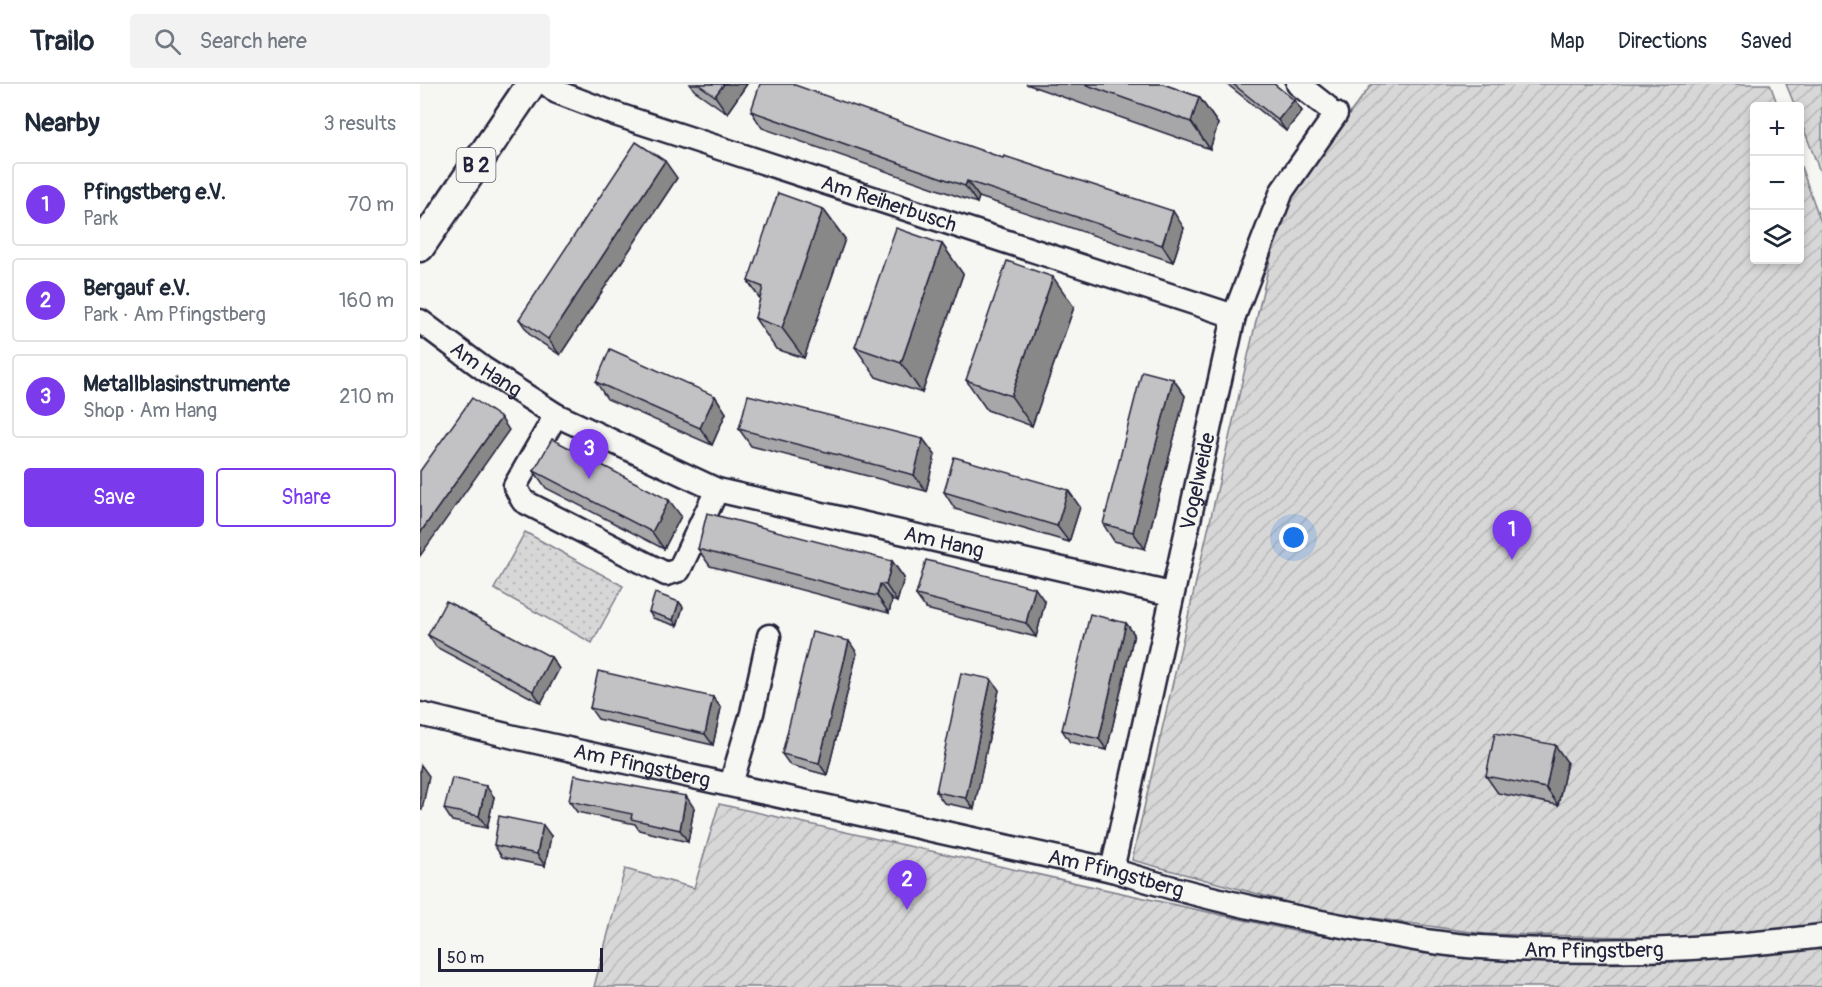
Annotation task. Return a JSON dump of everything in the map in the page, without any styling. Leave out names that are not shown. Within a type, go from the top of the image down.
[{"type":"main road","name":"B 2","points":[[420,247],[531,84]]},
{"type":"street","name":"Am Reiherbusch","points":[[547,84],[557,92],[615,114],[1234,316]]},
{"type":"street","name":"Vogelweide","points":[[1112,870],[1234,316],[1282,191],[1331,110],[1298,84]]},
{"type":"street","name":"Am Hang","points":[[420,321],[484,369],[556,415],[717,490],[1171,594]]},
{"type":"street","points":[[556,415],[515,486],[523,501],[666,574],[679,570],[717,490]]},
{"type":"street","points":[[731,784],[752,713],[769,636]]},
{"type":"street","name":"Am Pfingstberg","points":[[420,714],[1112,870],[1160,885],[1315,921],[1470,946],[1540,950],[1680,949],[1822,936]]},
{"type":"shaded area","points":[[1372,84],[1770,84],[1777,102],[1750,102],[1750,264],[1804,264],[1804,175],[1822,225],[1822,927],[1682,938],[1485,934],[1317,910],[1132,860],[1277,230],[1302,176]]},
{"type":"shaded area","points":[[1786,84],[1822,84],[1822,177],[1804,130],[1804,102],[1793,102]]},
{"type":"shaded area","points":[[525,532],[623,586],[592,643],[494,589]]},
{"type":"shaded area","points":[[719,804],[1298,932],[1480,958],[1822,943],[1822,987],[594,987],[625,869],[694,888]]},
{"type":"building","points":[[698,84],[724,84],[715,96]]},
{"type":"building","points":[[760,84],[792,84],[1003,158],[1004,156],[1173,211],[1162,245],[967,181],[965,186],[751,111]]},
{"type":"building","points":[[1084,84],[1163,84],[1199,97],[1191,122]]},
{"type":"building","points":[[1233,84],[1274,84],[1294,100],[1278,120]]},
{"type":"building","points":[[636,142],[665,161],[548,339],[519,319]]},
{"type":"building","points":[[778,193],[823,209],[782,328],[755,318],[763,287],[748,281]]},
{"type":"building","points":[[896,228],[942,244],[901,363],[855,347]]},
{"type":"building","points":[[1007,261],[1053,277],[1011,396],[966,380]]},
{"type":"building","points":[[610,349],[715,396],[700,428],[596,382]]},
{"type":"building","points":[[1142,371],[1173,379],[1133,532],[1103,524]]},
{"type":"building","points":[[748,395],[923,439],[914,475],[739,429]]},
{"type":"building","points":[[472,398],[501,418],[420,533],[420,471]]},
{"type":"building","points":[[552,439],[669,500],[652,532],[534,471]]},
{"type":"building","points":[[954,457],[1068,490],[1057,526],[944,492]]},
{"type":"building","points":[[707,513],[892,561],[886,585],[880,584],[877,596],[698,549]]},
{"type":"building","points":[[926,560],[1035,588],[1026,623],[916,595]]},
{"type":"building","points":[[655,593],[679,602],[673,620],[649,612]]},
{"type":"building","points":[[446,601],[551,657],[533,691],[428,635]]},
{"type":"building","points":[[1090,614],[1126,623],[1099,739],[1062,730]]},
{"type":"building","points":[[812,632],[849,641],[819,763],[782,754]]},
{"type":"building","points":[[598,671],[713,697],[705,734],[590,708]]},
{"type":"building","points":[[961,673],[991,679],[966,798],[936,792]]},
{"type":"building","points":[[1495,733],[1555,745],[1546,788],[1486,776]]},
{"type":"building","points":[[574,775],[686,796],[680,830],[631,819],[632,814],[569,801]]},
{"type":"building","points":[[452,778],[486,786],[479,816],[444,809]]},
{"type":"building","points":[[499,816],[543,825],[537,854],[494,845]]},
{"type":"place","name":"Metallblasinstrumente","points":[[589,479]]},
{"type":"place","name":"Pfingstberg e.V.","points":[[1512,560]]},
{"type":"place","name":"Bergauf e.V.","points":[[907,910]]}]
